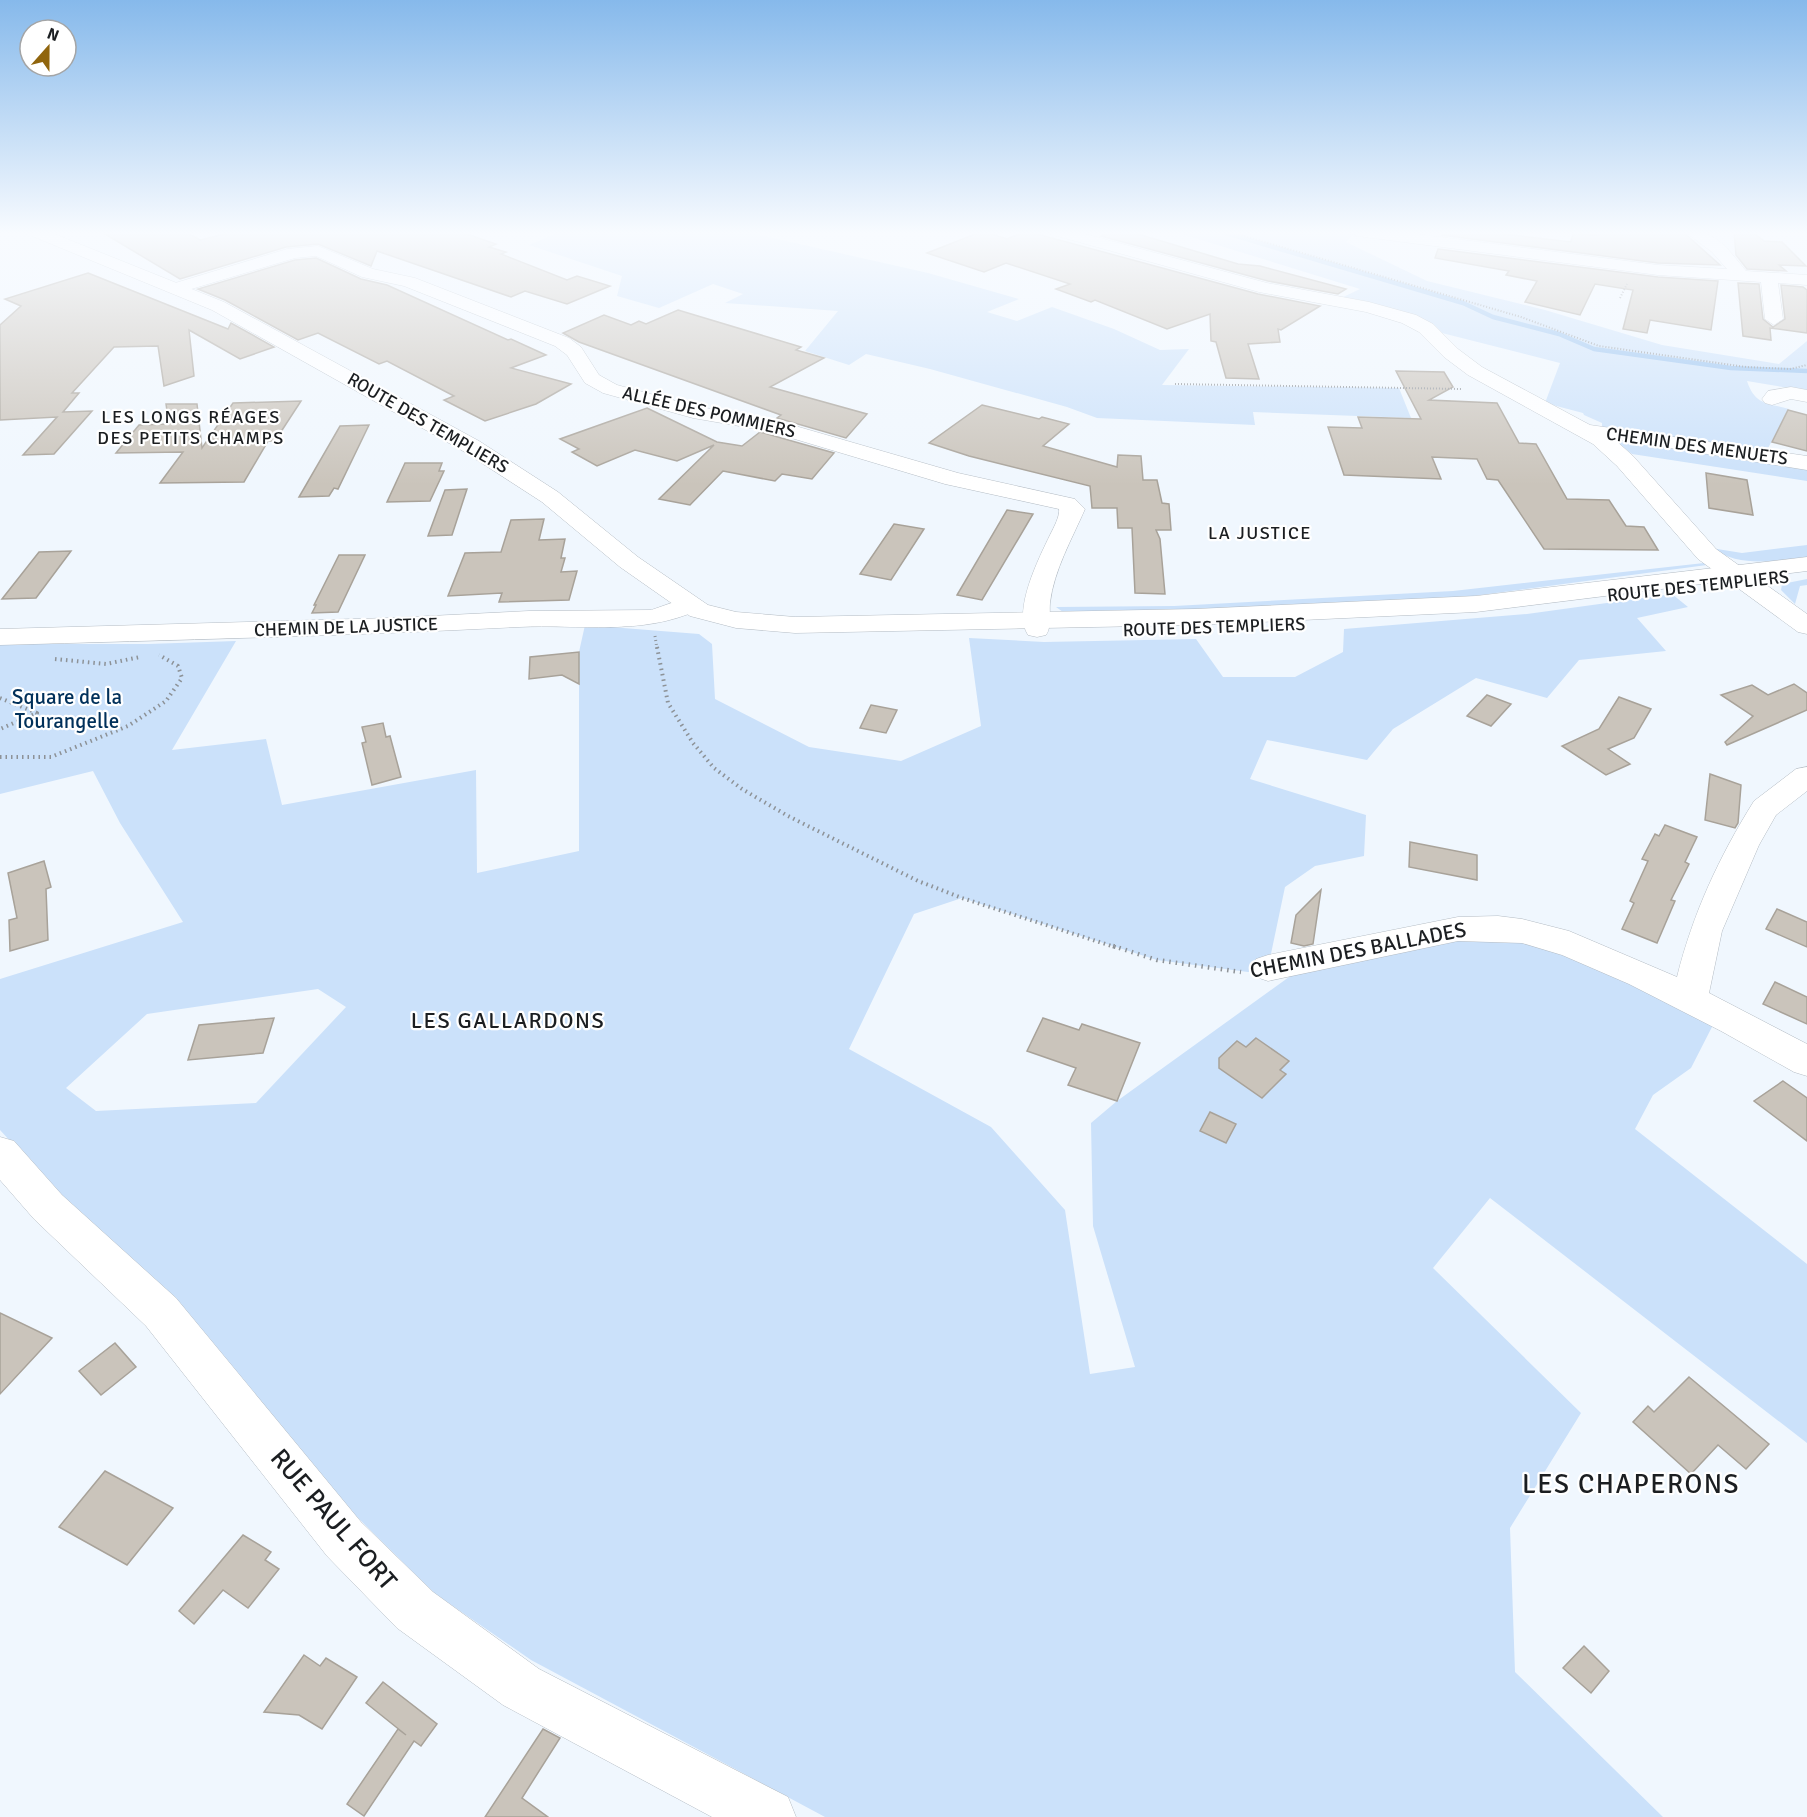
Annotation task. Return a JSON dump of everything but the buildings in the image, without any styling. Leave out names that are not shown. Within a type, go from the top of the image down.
[{"type":"street","name":"ROUTE DES TEMPLIERS","points":[[235,316],[510,470],[550,497],[642,572],[642,580],[672,611],[795,625],[1036,624],[1476,604],[1738,576],[1807,564]]},
{"type":"street","name":"ALLÉE DES POMMIERS","points":[[495,316],[562,342],[574,351],[592,379],[610,389],[693,412],[771,425],[953,479],[1067,504],[1073,509],[1046,577],[1036,624]]},
{"type":"street","points":[[1398,316],[1426,328],[1467,365],[1504,388],[1601,439],[1625,461],[1654,497],[1707,554],[1807,626]]},
{"type":"street","points":[[1772,399],[1775,394],[1791,393],[1807,396]]},
{"type":"street","name":"CHEMIN DES MENUETS","points":[[1587,431],[1610,432],[1807,463]]},
{"type":"street","name":"ROUTE DES TEMPLIERS","points":[[1738,576],[1807,574]]},
{"type":"street","name":"CHEMIN DE LA JUSTICE","points":[[0,638],[390,627],[672,611]]},
{"type":"street","points":[[1690,999],[1705,931],[1743,845],[1765,808],[1807,776]]},
{"type":"street","name":"CHEMIN DES BALLADES","points":[[1268,968],[1458,929],[1491,927],[1522,931],[1561,941],[1615,963],[1690,999],[1807,1062]]},
{"type":"street","name":"RUE PAUL FORT","points":[[0,1153],[48,1207],[161,1312],[344,1539],[415,1610],[521,1687],[768,1817]]},
{"type":"path","points":[[1517,316],[1599,346],[1746,367],[1790,369],[1807,365]]},
{"type":"path","points":[[1175,384],[1504,388]]},
{"type":"path","name":"CHEMIN DES BALLADES","points":[[672,611],[668,703],[693,743],[714,768],[742,789],[788,816],[918,881],[962,898],[1157,960],[1248,972],[1268,968]]},
{"type":"path","points":[[54,659],[106,664],[148,655]]},
{"type":"path","points":[[0,757],[51,757],[128,726],[156,709],[182,678],[178,666],[154,655]]},
{"type":"path","points":[[0,698],[37,713],[0,729]]},
{"type":"green space","points":[[834,316],[1000,316],[1017,321],[1030,316],[1077,316],[1114,329],[1160,350],[1189,349],[1162,385],[1399,388],[1411,418],[1253,412],[1255,425],[1097,418],[1067,407],[930,369],[866,354],[849,365],[805,351]]},
{"type":"green space","points":[[1389,316],[1564,316],[1662,345],[1779,364],[1807,341],[1807,391],[1747,381],[1758,399],[1789,409],[1767,450],[1807,457],[1602,427],[1602,423],[1583,413],[1545,403],[1560,363],[1438,332]]},
{"type":"green space","points":[[1620,441],[1807,466],[1807,481],[1632,454],[1618,443]]},
{"type":"green space","points":[[1807,545],[1807,557],[1758,562],[1734,558],[1711,548],[1742,553]]},
{"type":"green space","points":[[1704,563],[1707,565],[1473,596],[1279,609],[1063,612],[1056,607],[1174,606],[1453,591]]},
{"type":"green space","points":[[1807,579],[1807,585],[1800,586],[1795,604],[1781,590],[1782,584]]},
{"type":"green space","name":"Square de la Tourangelle","points":[[1672,594],[1688,607],[1637,618],[1666,651],[1579,660],[1547,698],[1476,678],[1393,729],[1367,760],[1267,740],[1250,779],[1366,815],[1364,856],[1315,866],[1285,887],[1268,968],[1248,972],[1157,960],[962,898],[914,914],[849,1049],[991,1127],[1065,1210],[1090,1374],[1135,1367],[1093,1226],[1091,1123],[1117,1101],[1296,972],[1474,937],[1542,944],[1613,973],[1714,1023],[1691,1068],[1653,1095],[1635,1129],[1807,1264],[1807,1443],[1490,1198],[1433,1268],[1581,1413],[1510,1528],[1515,1672],[1663,1817],[825,1817],[531,1660],[434,1593],[347,1507],[0,1130],[0,979],[183,922],[120,823],[93,771],[0,794],[0,644],[148,644],[236,641],[172,750],[266,739],[282,805],[476,770],[477,873],[579,851],[579,652],[585,625],[699,634],[712,644],[715,699],[809,747],[901,761],[981,726],[969,638],[1044,642],[1196,639],[1223,677],[1295,677],[1343,652],[1344,629],[1527,614]],"holes":[[[318,989],[346,1007],[256,1103],[96,1111],[66,1088],[147,1014]]]},
{"type":"waterway","points":[[1490,316],[1559,334],[1594,349],[1731,368],[1807,371]]},
{"type":"district","name":"LES LONGS RÉAGES DES PETITS CHAMPS","points":[[191,427]]},
{"type":"district","name":"LA JUSTICE","points":[[1260,533]]},
{"type":"district","name":"LES GALLARDONS","points":[[508,1020]]},
{"type":"district","name":"LES CHAPERONS","points":[[1631,1484]]}]
